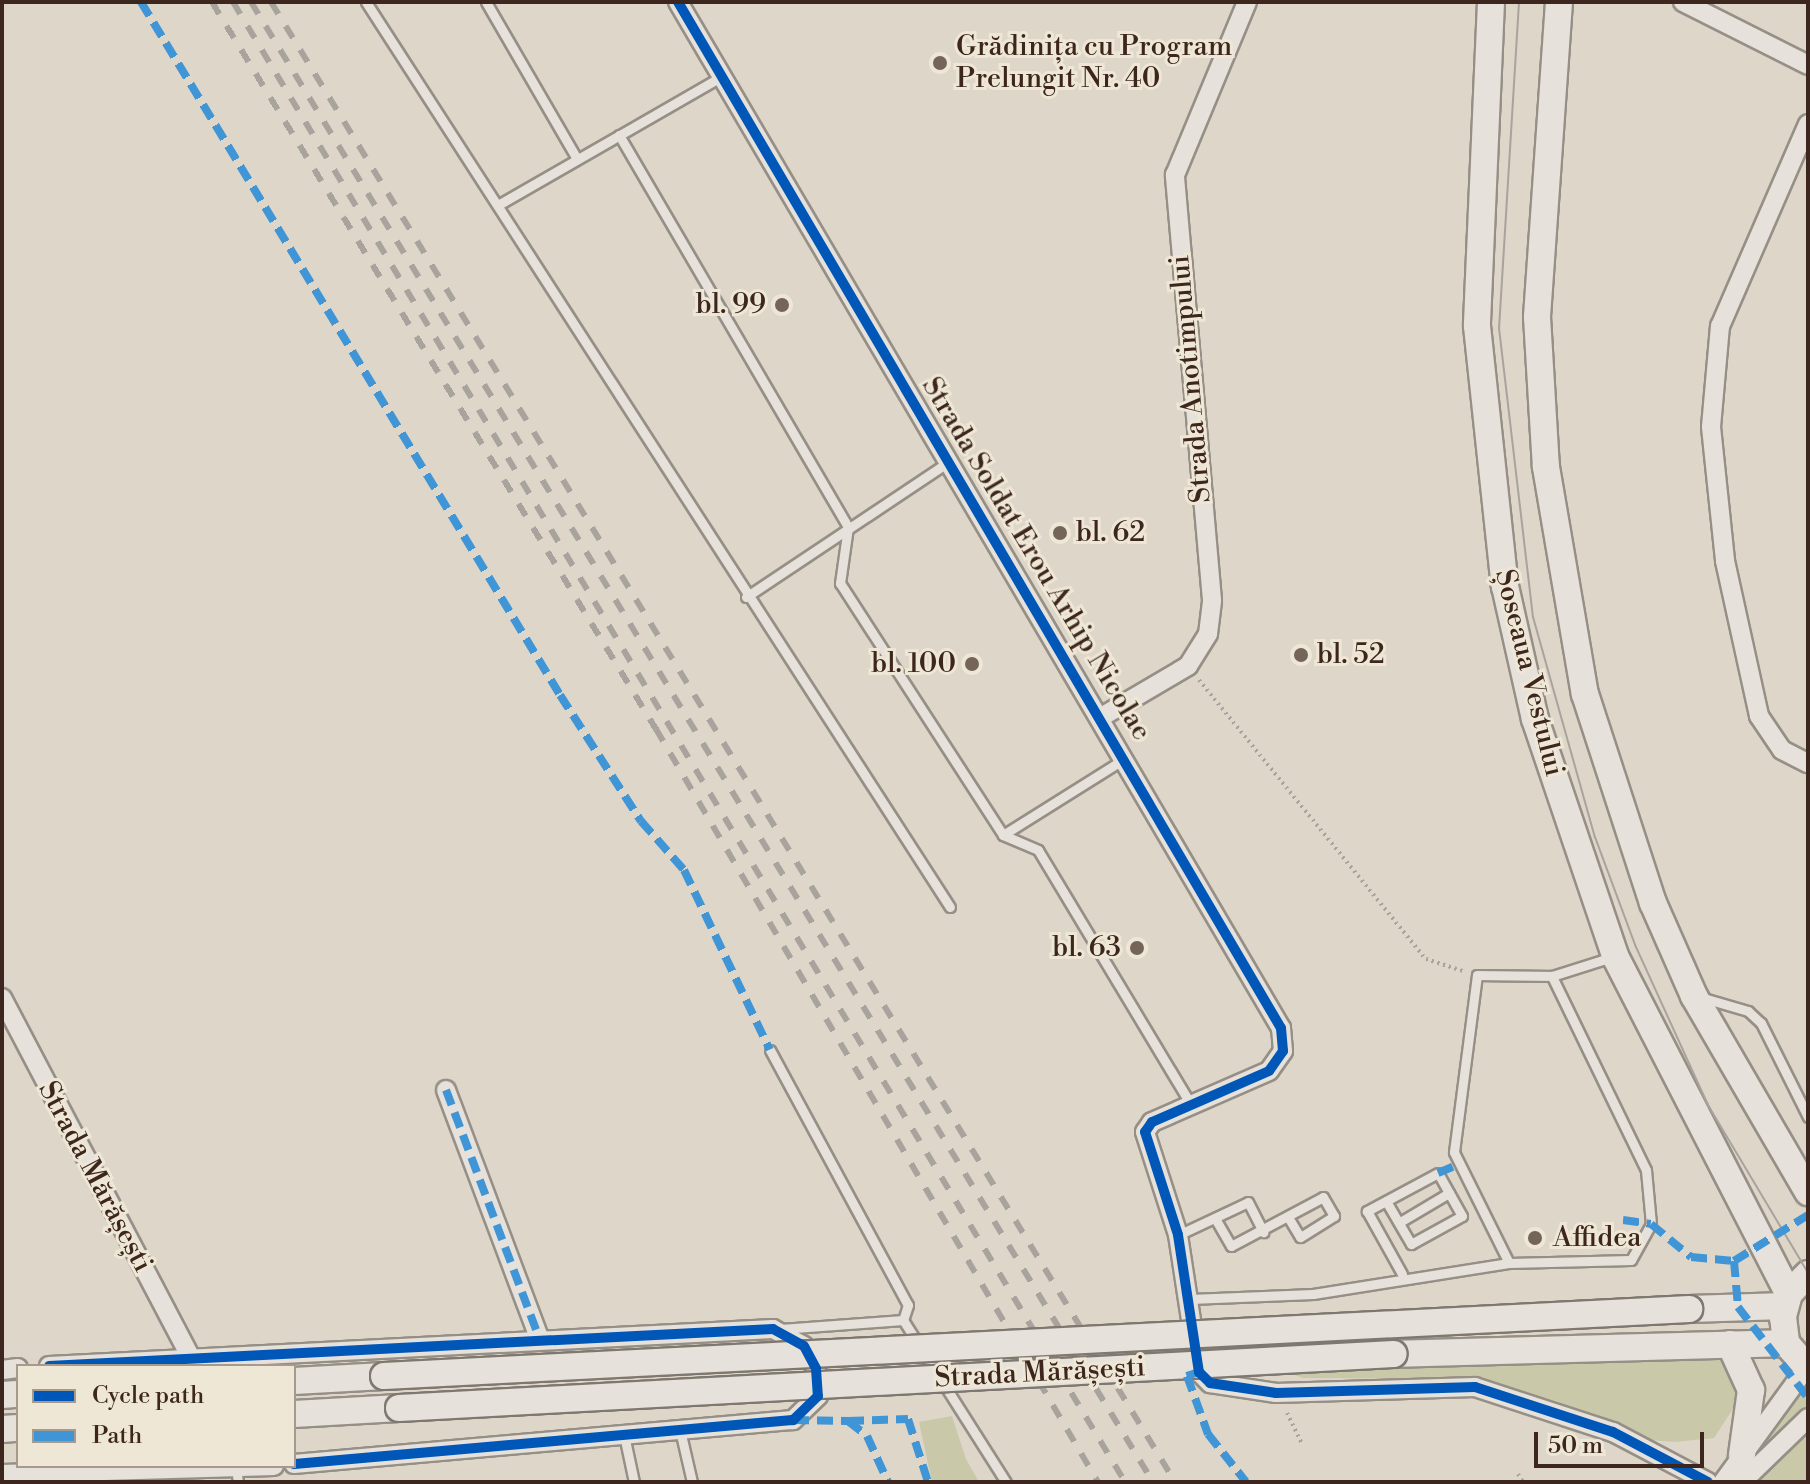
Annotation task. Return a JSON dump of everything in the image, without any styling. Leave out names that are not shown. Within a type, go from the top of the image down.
[{"type":"main road","name":"Șoseaua Vestului","points":[[1491,2],[1477,326],[1487,454],[1505,586],[1535,719],[1615,956],[1787,1300],[1786,1343]]},
{"type":"main road","name":"Șoseaua Vestului","points":[[1559,2],[1537,317],[1546,467],[1585,694],[1653,903],[1694,996],[1808,1192]]},
{"type":"main road","points":[[1787,1300],[1808,1274]]},
{"type":"main road","name":"Strada Mărășești","points":[[296,1381],[1689,1309],[1787,1300]]},
{"type":"main road","points":[[1786,1343],[1807,1367]]},
{"type":"main road","name":"Strada Mărășești","points":[[296,1414],[1394,1354],[1786,1343]]},
{"type":"main road","points":[[1730,1344],[1751,1390],[1742,1455]]},
{"type":"street","name":"Strada Soldat Erou Arhip Nicolae","points":[[678,2],[1103,716],[1284,1037],[1269,1071],[1193,1108]]},
{"type":"street","name":"Strada Anotimpului","points":[[1103,716],[1188,666],[1208,634],[1212,600],[1175,175],[1247,2]]},
{"type":"street","points":[[1683,2],[1808,65]]},
{"type":"street","points":[[1808,124],[1720,326],[1711,427],[1725,561],[1759,716],[1782,750],[1808,763]]},
{"type":"street","name":"Strada Mărășești","points":[[2,998],[190,1356]]},
{"type":"street","points":[[446,1090],[539,1338]]},
{"type":"street","points":[[1193,1108],[1152,1122],[1145,1132],[1178,1235],[1190,1299],[1191,1353],[1199,1372],[1210,1383],[1276,1393],[1475,1387],[1613,1432],[1708,1482]]},
{"type":"street","points":[[77,1364],[539,1338],[773,1329],[804,1346],[816,1369],[818,1396],[810,1412],[680,1430],[296,1464]]},
{"type":"street","points":[[1723,1482],[1807,1367]]},
{"type":"street","points":[[1742,1482],[1808,1418]]},
{"type":"street","points":[[2,1474],[237,1476],[267,1468]]},
{"type":"lane","points":[[366,2],[746,597],[950,907]]},
{"type":"lane","points":[[486,2],[577,159]]},
{"type":"lane","points":[[498,205],[722,76]]},
{"type":"lane","points":[[619,135],[848,527],[840,583],[1003,835],[1038,850],[1193,1108]]},
{"type":"lane","points":[[746,597],[950,461]]},
{"type":"lane","points":[[1003,835],[1127,758]]},
{"type":"lane","points":[[1509,1263],[1454,1152],[1477,975],[1552,976],[1615,956]]},
{"type":"lane","points":[[1190,1299],[1313,1294],[1402,1274],[1509,1263],[1631,1260],[1651,1224],[1646,1170],[1552,976]]},
{"type":"lane","points":[[1694,996],[1748,1011],[1761,1023],[1808,1117]]},
{"type":"lane","points":[[770,1050],[903,1294],[908,1315],[903,1320],[773,1329]]},
{"type":"lane","points":[[1386,1201],[1411,1244],[1462,1216],[1438,1173],[1367,1211],[1402,1274]]},
{"type":"lane","points":[[1400,1222],[1449,1193]]},
{"type":"lane","points":[[1216,1220],[1231,1246],[1263,1232],[1288,1217],[1323,1197],[1334,1216],[1300,1237],[1288,1217]]},
{"type":"lane","points":[[1178,1235],[1216,1220],[1248,1202],[1263,1232]]},
{"type":"lane","points":[[903,1320],[1006,1482]]},
{"type":"lane","points":[[680,1430],[692,1482]]},
{"type":"lane","points":[[624,1435],[634,1482]]},
{"type":"path","points":[[1188,666],[1426,959],[1477,975]]},
{"type":"path","points":[[1276,1393],[1302,1444]]},
{"type":"path","points":[[1518,1474],[1523,1482]]},
{"type":"green space","points":[[1415,1338],[1718,1341],[1742,1395],[1714,1438],[1675,1442],[1647,1440],[1556,1401],[1477,1379],[1303,1378],[1282,1370],[1305,1347]]},
{"type":"green space","points":[[1802,1386],[1808,1406],[1760,1450]]},
{"type":"green space","points":[[952,1416],[966,1459],[979,1482],[932,1482],[919,1422]]},
{"type":"green space","points":[[1808,1434],[1808,1482],[1753,1482],[1800,1439]]},
{"type":"tram line","points":[[1519,2],[1499,328],[1533,617],[1595,837],[1636,947],[1708,1105],[1808,1273]]},
{"type":"railway","points":[[212,2],[656,729],[1098,1482]]},
{"type":"railway","points":[[233,2],[1125,1482]]},
{"type":"railway","points":[[251,2],[1153,1482]]},
{"type":"railway","points":[[271,2],[1175,1482]]},
{"type":"marked path","points":[[141,2],[560,695],[641,821],[684,870],[770,1050]]},
{"type":"marked path","points":[[446,1090],[539,1338]]},
{"type":"marked path","points":[[1438,1173],[1459,1164]]},
{"type":"marked path","points":[[1623,1220],[1651,1224],[1691,1257],[1734,1261],[1808,1215]]},
{"type":"marked path","points":[[1734,1261],[1738,1307],[1808,1398]]},
{"type":"marked path","points":[[1199,1372],[1187,1376],[1208,1434],[1246,1482]]},
{"type":"marked path","points":[[848,1421],[908,1419],[928,1482]]},
{"type":"marked path","points":[[793,1420],[848,1421],[867,1436],[888,1482]]},
{"type":"cycle path","points":[[678,2],[1281,1028],[1283,1051],[1269,1071],[1152,1122],[1145,1132],[1178,1235],[1199,1372],[1210,1383],[1276,1393],[1475,1387],[1613,1432],[1708,1482]]},
{"type":"cycle path","points":[[88,1364],[773,1329],[804,1346],[816,1369],[818,1396],[793,1420],[296,1464]]},
{"type":"place","name":"Grădinița cu Program Prelungit Nr. 40","points":[[940,63]]},
{"type":"place","name":"bl. 99","points":[[782,305]]},
{"type":"place","name":"bl. 62","points":[[1060,533]]},
{"type":"place","name":"bl. 52","points":[[1301,655]]},
{"type":"place","name":"bl. 100","points":[[972,664]]},
{"type":"place","name":"bl. 63","points":[[1137,948]]},
{"type":"place","name":"Affidea","points":[[1535,1238]]}]
